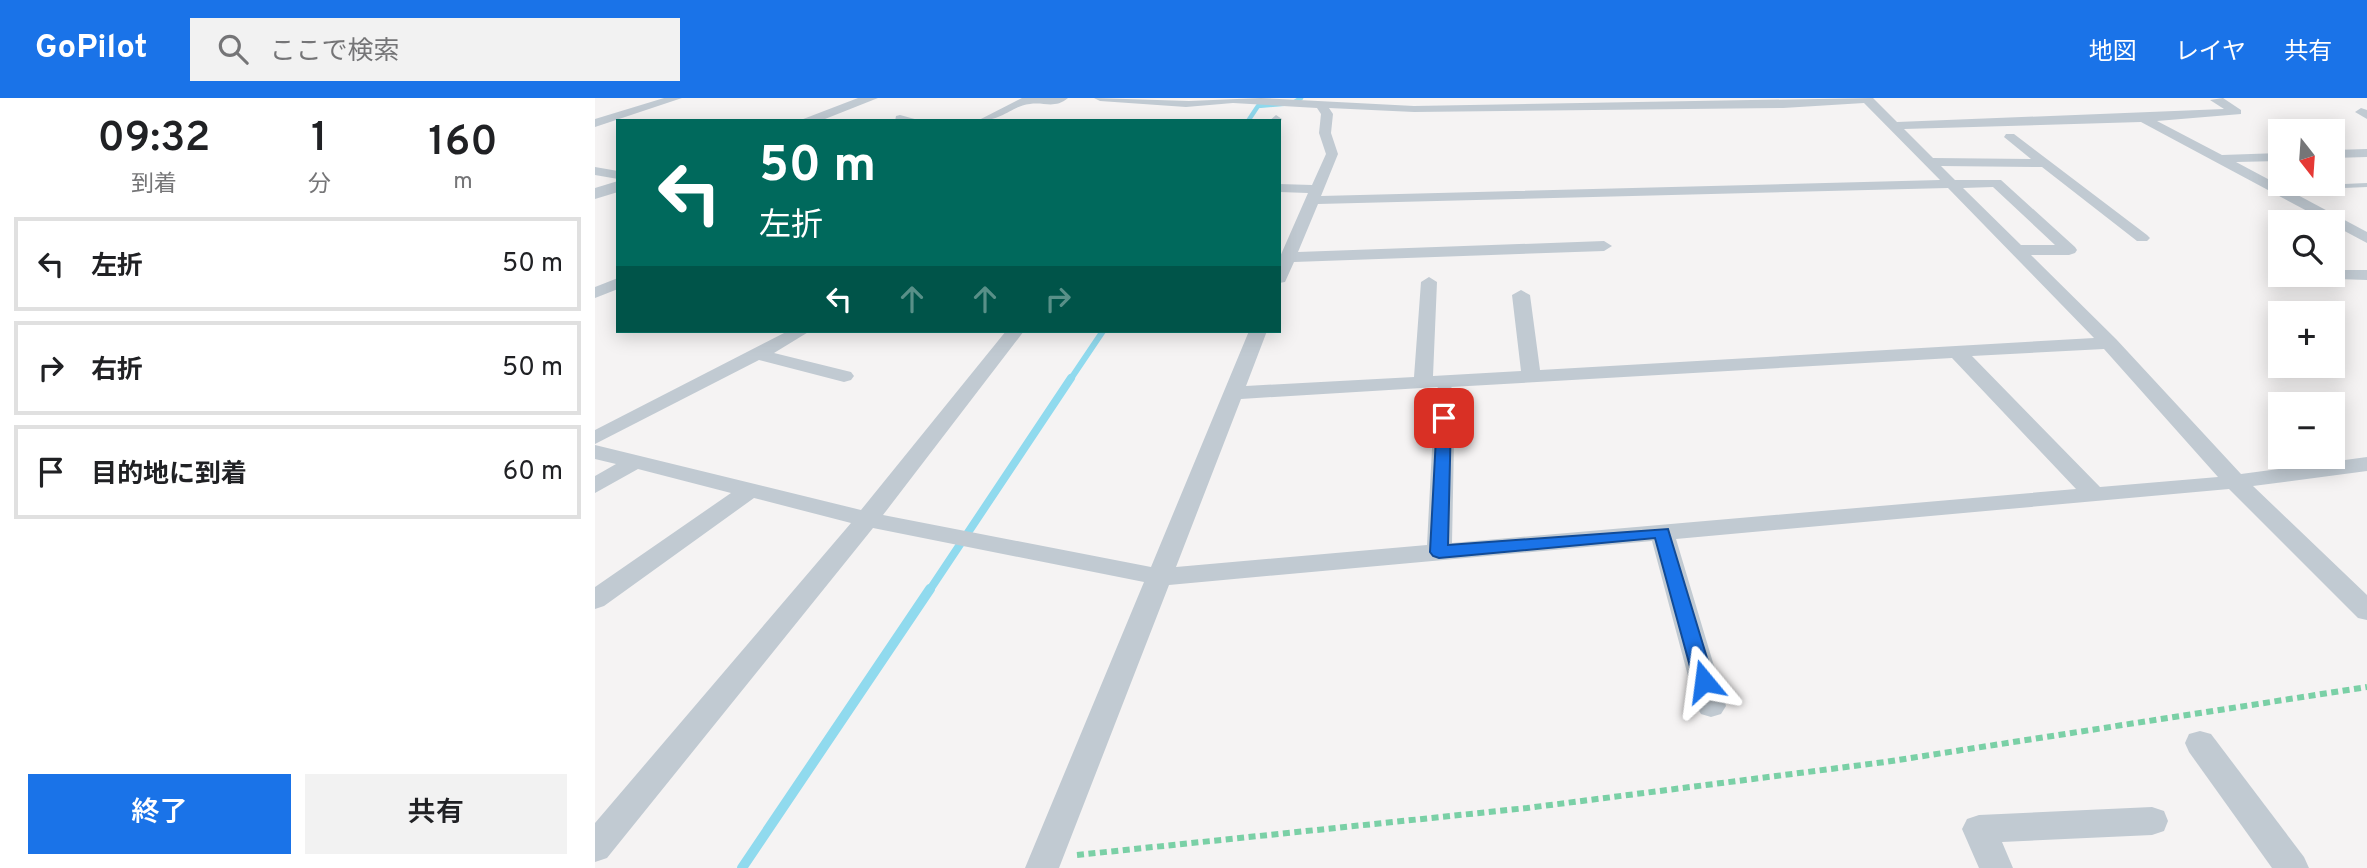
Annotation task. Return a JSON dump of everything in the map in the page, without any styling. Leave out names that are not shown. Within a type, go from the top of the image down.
[{"type":"street","points":[[595,123],[676,98]]},
{"type":"street","points":[[811,119],[871,98]]},
{"type":"street","points":[[987,119],[1027,100],[1053,102],[1062,98]]},
{"type":"street","points":[[1100,98],[1189,104],[1229,99],[1359,103],[1414,110],[1867,99],[2109,344],[2235,482],[2356,589],[2367,611]]},
{"type":"street","points":[[1185,117],[1181,112],[1189,104],[1208,98]]},
{"type":"street","points":[[1895,126],[2236,113],[2216,100],[2217,98]]},
{"type":"street","points":[[1281,273],[1332,154],[1325,133],[1326,103]]},
{"type":"street","points":[[2143,118],[2268,186]]},
{"type":"street","points":[[2010,137],[2142,239]]},
{"type":"street","points":[[2345,154],[2367,153]]},
{"type":"street","points":[[2218,159],[2268,157]]},
{"type":"street","points":[[1931,162],[2045,163]]},
{"type":"street","points":[[596,172],[616,175]]},
{"type":"street","points":[[1281,188],[1315,195],[1996,183],[2069,250],[2017,250]]},
{"type":"street","points":[[595,194],[616,187]]},
{"type":"street","points":[[2287,196],[2363,236]]},
{"type":"street","points":[[2345,235],[2363,236]]},
{"type":"street","points":[[1288,257],[1604,246]]},
{"type":"street","points":[[2345,275],[2367,275]]},
{"type":"street","points":[[1423,382],[1429,282]]},
{"type":"street","points":[[595,293],[616,284]]},
{"type":"street","points":[[1521,295],[1531,376]]},
{"type":"street","points":[[595,438],[797,333]]},
{"type":"street","points":[[595,848],[867,519],[1013,333]]},
{"type":"street","points":[[1044,864],[1257,333]]},
{"type":"street","points":[[1234,393],[2109,344]]},
{"type":"street","points":[[1957,352],[2094,494]]},
{"type":"street","points":[[756,354],[844,376]]},
{"type":"street","points":[[1439,552],[1445,391]]},
{"type":"street","points":[[595,452],[867,519],[1160,577],[2235,482],[2367,464]]},
{"type":"street","points":[[595,486],[635,462]]},
{"type":"street","points":[[595,600],[750,490]]},
{"type":"street","points":[[1662,532],[1711,705]]},
{"type":"street","points":[[2200,743],[2291,868]]},
{"type":"street","points":[[1996,868],[1979,829],[2152,821]]},
{"type":"lane","points":[[2345,186],[2367,185]]},
{"type":"path","points":[[1044,864],[1527,808],[1857,766],[2367,687]]},
{"type":"waterway","points":[[1249,119],[1258,106],[1293,103],[1301,98]]},
{"type":"waterway","points":[[1070,380],[1102,333]]},
{"type":"waterway","points":[[929,591],[1071,378]]},
{"type":"waterway","points":[[742,868],[930,589]]},
{"type":"route","points":[[1444,418],[1439,552],[1662,532],[1704,681]]}]
